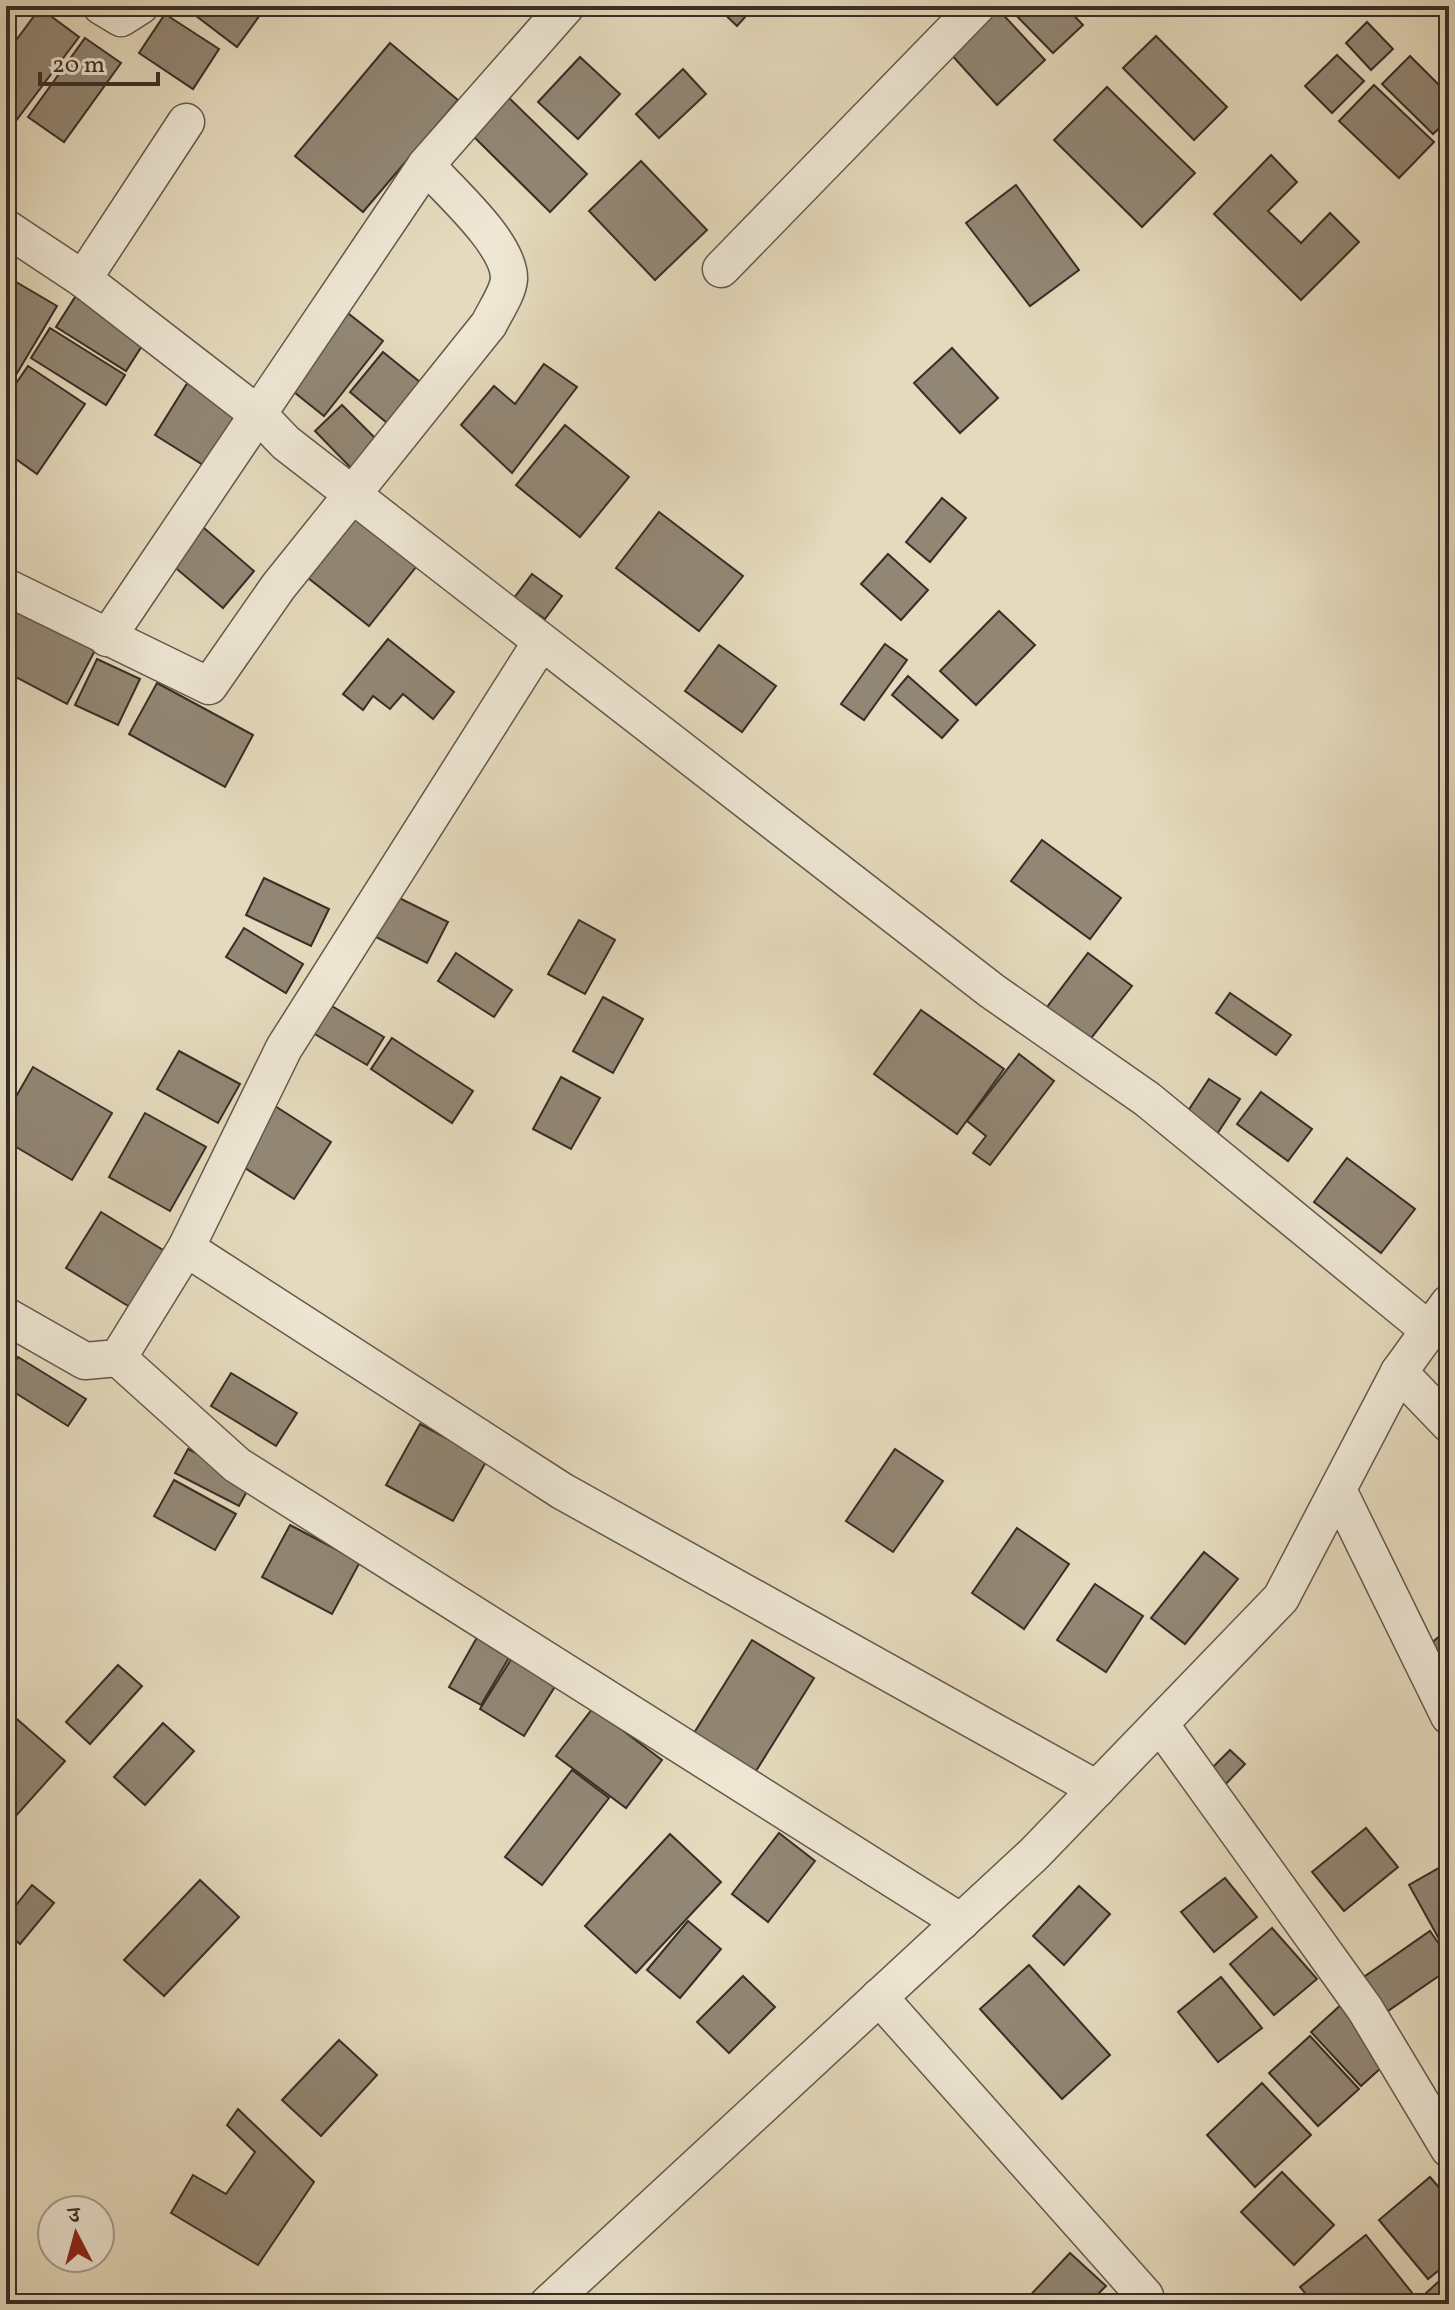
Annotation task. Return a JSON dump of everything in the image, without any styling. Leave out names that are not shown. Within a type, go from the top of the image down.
[{"type":"street","points":[[101,6],[121,18],[140,6]]},
{"type":"street","points":[[107,638],[426,165],[566,6]]},
{"type":"street","points":[[721,269],[977,6]]},
{"type":"street","points":[[83,279],[186,122]]},
{"type":"street","points":[[6,587],[209,686],[278,587],[489,324],[509,282],[507,263],[492,238],[426,165]]},
{"type":"street","points":[[6,228],[83,279],[259,415],[286,443],[992,991],[1147,1099],[1439,1317],[1399,1372],[1281,1598],[1097,1789],[961,1922],[548,2304]]},
{"type":"street","points":[[118,1358],[186,1248],[284,1048],[541,642]]},
{"type":"street","points":[[186,1248],[562,1491],[1097,1789]]},
{"type":"street","points":[[6,1316],[85,1361],[118,1358],[237,1465],[961,1922]]},
{"type":"street","points":[[1399,1372],[1449,1424]]},
{"type":"street","points":[[1338,1490],[1449,1716]]},
{"type":"street","points":[[1160,1724],[1365,2009],[1449,2149]]},
{"type":"street","points":[[879,1997],[1145,2296],[1137,2304]]},
{"type":"building","points":[[183,6],[263,6],[265,8],[237,47]]},
{"type":"building","points":[[716,6],[755,6],[737,26]]},
{"type":"building","points":[[1007,6],[1065,6],[1083,25],[1053,53]]},
{"type":"building","points":[[40,8],[79,37],[12,126],[6,121],[6,54]]},
{"type":"building","points":[[997,8],[1045,60],[997,105],[949,52]]},
{"type":"building","points":[[165,14],[219,49],[193,89],[139,53]]},
{"type":"building","points":[[1367,22],[1393,49],[1371,70],[1346,43]]},
{"type":"building","points":[[1156,36],[1227,107],[1194,140],[1123,68]]},
{"type":"building","points":[[85,38],[121,63],[64,142],[28,117]]},
{"type":"building","points":[[390,43],[458,100],[363,212],[295,156]]},
{"type":"building","points":[[1337,55],[1364,81],[1332,113],[1305,86]]},
{"type":"building","points":[[1410,56],[1449,95],[1449,119],[1433,134],[1382,84]]},
{"type":"building","points":[[580,57],[620,94],[578,139],[538,102]]},
{"type":"building","points":[[683,69],[706,94],[659,138],[636,114]]},
{"type":"building","points":[[1374,85],[1434,142],[1399,178],[1339,121]]},
{"type":"building","points":[[1107,87],[1195,173],[1142,227],[1054,140]]},
{"type":"building","points":[[505,94],[587,174],[550,212],[468,131]]},
{"type":"building","points":[[1271,155],[1297,182],[1268,211],[1301,243],[1330,213],[1359,242],[1301,300],[1214,214]]},
{"type":"building","points":[[641,161],[707,230],[655,280],[589,211]]},
{"type":"building","points":[[1016,185],[1079,270],[1030,306],[966,223]]},
{"type":"building","points":[[6,276],[57,306],[13,380],[6,376]]},
{"type":"building","points":[[77,294],[147,338],[126,371],[56,327]]},
{"type":"building","points":[[344,310],[383,341],[324,416],[284,384]]},
{"type":"building","points":[[50,328],[125,375],[106,405],[31,358]]},
{"type":"building","points":[[952,348],[998,398],[960,433],[914,383]]},
{"type":"building","points":[[383,352],[426,387],[392,427],[350,392]]},
{"type":"building","points":[[544,364],[577,387],[512,473],[461,425],[494,386],[515,404]]},
{"type":"building","points":[[28,366],[85,404],[37,474],[6,452],[6,398]]},
{"type":"building","points":[[188,382],[241,415],[208,468],[155,435]]},
{"type":"building","points":[[342,405],[381,444],[354,471],[315,431]]},
{"type":"building","points":[[565,425],[629,477],[580,537],[516,485]]},
{"type":"building","points":[[942,498],[966,518],[930,562],[906,542]]},
{"type":"building","points":[[353,501],[424,557],[369,626],[298,570]]},
{"type":"building","points":[[659,512],[743,576],[699,631],[616,568]]},
{"type":"building","points":[[197,522],[254,571],[223,608],[165,559]]},
{"type":"building","points":[[888,554],[928,590],[901,620],[861,584]]},
{"type":"building","points":[[532,574],[562,596],[545,619],[514,598]]},
{"type":"building","points":[[18,594],[102,637],[67,704],[6,672],[6,618]]},
{"type":"building","points":[[999,611],[1035,645],[976,705],[940,671]]},
{"type":"building","points":[[388,639],[454,692],[433,719],[403,694],[390,709],[373,696],[363,710],[343,694]]},
{"type":"building","points":[[885,644],[907,660],[864,720],[841,704]]},
{"type":"building","points":[[719,645],[776,686],[742,732],[685,691]]},
{"type":"building","points":[[97,659],[140,679],[118,725],[75,705]]},
{"type":"building","points":[[908,676],[958,720],[942,738],[892,695]]},
{"type":"building","points":[[157,683],[253,735],[225,787],[129,734]]},
{"type":"building","points":[[1042,840],[1121,898],[1090,939],[1011,881]]},
{"type":"building","points":[[264,878],[329,909],[311,946],[246,915]]},
{"type":"building","points":[[391,894],[448,922],[427,963],[370,934]]},
{"type":"building","points":[[579,920],[615,940],[585,994],[548,974]]},
{"type":"building","points":[[244,928],[303,964],[286,993],[226,957]]},
{"type":"building","points":[[456,953],[512,990],[494,1017],[438,981]]},
{"type":"building","points":[[1088,953],[1132,986],[1081,1051],[1038,1019]]},
{"type":"building","points":[[1230,993],[1291,1035],[1276,1055],[1216,1013]]},
{"type":"building","points":[[603,997],[643,1019],[613,1073],[573,1051]]},
{"type":"building","points":[[325,1002],[384,1037],[367,1065],[308,1030]]},
{"type":"building","points":[[921,1010],[1004,1069],[957,1134],[874,1074]]},
{"type":"building","points":[[392,1038],[473,1091],[452,1123],[371,1069]]},
{"type":"building","points":[[179,1051],[240,1084],[218,1123],[157,1089]]},
{"type":"building","points":[[1019,1054],[1054,1081],[990,1165],[973,1153],[986,1136],[967,1121]]},
{"type":"building","points":[[33,1067],[112,1113],[72,1180],[6,1141],[6,1114]]},
{"type":"building","points":[[561,1077],[600,1098],[571,1149],[533,1129]]},
{"type":"building","points":[[1209,1079],[1240,1099],[1217,1134],[1186,1114]]},
{"type":"building","points":[[1261,1092],[1312,1129],[1288,1161],[1237,1124]]},
{"type":"building","points":[[275,1106],[331,1142],[294,1199],[237,1163]]},
{"type":"building","points":[[145,1113],[206,1147],[170,1211],[109,1177]]},
{"type":"building","points":[[1347,1158],[1415,1209],[1381,1253],[1314,1202]]},
{"type":"building","points":[[101,1212],[168,1253],[133,1309],[66,1268]]},
{"type":"building","points":[[18,1357],[86,1399],[68,1426],[6,1387],[6,1376]]},
{"type":"building","points":[[231,1373],[297,1413],[276,1446],[211,1406]]},
{"type":"building","points":[[420,1424],[487,1460],[453,1521],[386,1485]]},
{"type":"building","points":[[188,1449],[252,1482],[239,1506],[175,1473]]},
{"type":"building","points":[[895,1449],[943,1481],[893,1552],[846,1521]]},
{"type":"building","points":[[174,1480],[236,1514],[215,1550],[154,1516]]},
{"type":"building","points":[[290,1525],[360,1562],[332,1614],[262,1577]]},
{"type":"building","points":[[1017,1528],[1069,1564],[1024,1629],[972,1593]]},
{"type":"building","points":[[1204,1552],[1238,1579],[1185,1644],[1151,1618]]},
{"type":"building","points":[[1095,1584],[1143,1616],[1106,1672],[1057,1640]]},
{"type":"building","points":[[1449,1628],[1449,1682],[1422,1651]]},
{"type":"building","points":[[480,1632],[513,1651],[481,1705],[449,1687]]},
{"type":"building","points":[[752,1640],[814,1678],[751,1779],[689,1741]]},
{"type":"building","points":[[517,1650],[561,1677],[524,1736],[480,1709]]},
{"type":"building","points":[[118,1665],[142,1686],[90,1744],[66,1722]]},
{"type":"building","points":[[593,1708],[662,1760],[626,1808],[556,1756]]},
{"type":"building","points":[[10,1713],[65,1761],[6,1827],[6,1718]]},
{"type":"building","points":[[163,1723],[194,1751],[145,1805],[114,1777]]},
{"type":"building","points":[[1230,1750],[1245,1764],[1221,1789],[1206,1774]]},
{"type":"building","points":[[572,1770],[609,1798],[542,1885],[505,1857]]},
{"type":"building","points":[[1366,1828],[1398,1867],[1344,1911],[1312,1872]]},
{"type":"building","points":[[779,1833],[815,1861],[768,1922],[732,1894]]},
{"type":"building","points":[[670,1834],[721,1882],[636,1973],[585,1926]]},
{"type":"building","points":[[1446,1864],[1449,1870],[1449,1957],[1409,1885]]},
{"type":"building","points":[[1225,1878],[1257,1917],[1214,1952],[1181,1912]]},
{"type":"building","points":[[200,1880],[239,1917],[164,1996],[124,1960]]},
{"type":"building","points":[[32,1885],[54,1903],[20,1944],[6,1932],[6,1918]]},
{"type":"building","points":[[1079,1886],[1110,1914],[1064,1965],[1033,1936]]},
{"type":"building","points":[[688,1921],[721,1949],[680,1998],[647,1970]]},
{"type":"building","points":[[1272,1928],[1317,1979],[1274,2015],[1230,1964]]},
{"type":"building","points":[[1430,1931],[1449,1958],[1449,1969],[1382,2015],[1358,1981]]},
{"type":"building","points":[[1029,1965],[1110,2055],[1062,2099],[980,2009]]},
{"type":"building","points":[[743,1976],[775,2007],[729,2053],[697,2022]]},
{"type":"building","points":[[1221,1977],[1262,2028],[1218,2062],[1178,2012]]},
{"type":"building","points":[[1343,2003],[1393,2057],[1361,2086],[1311,2032]]},
{"type":"building","points":[[1310,2036],[1359,2089],[1318,2126],[1269,2073]]},
{"type":"building","points":[[339,2040],[377,2075],[321,2136],[282,2100]]},
{"type":"building","points":[[1262,2083],[1311,2135],[1255,2187],[1207,2135]]},
{"type":"building","points":[[238,2109],[314,2182],[258,2265],[171,2213],[193,2175],[226,2194],[255,2152],[227,2125]]},
{"type":"building","points":[[1282,2172],[1334,2225],[1294,2265],[1241,2212]]},
{"type":"building","points":[[1430,2177],[1449,2199],[1449,2262],[1428,2279],[1379,2220]]},
{"type":"building","points":[[1366,2235],[1413,2294],[1399,2304],[1314,2304],[1300,2287]]},
{"type":"building","points":[[1070,2253],[1106,2286],[1088,2304],[1022,2304]]},
{"type":"building","points":[[1449,2272],[1449,2304],[1435,2304],[1425,2294]]}]
